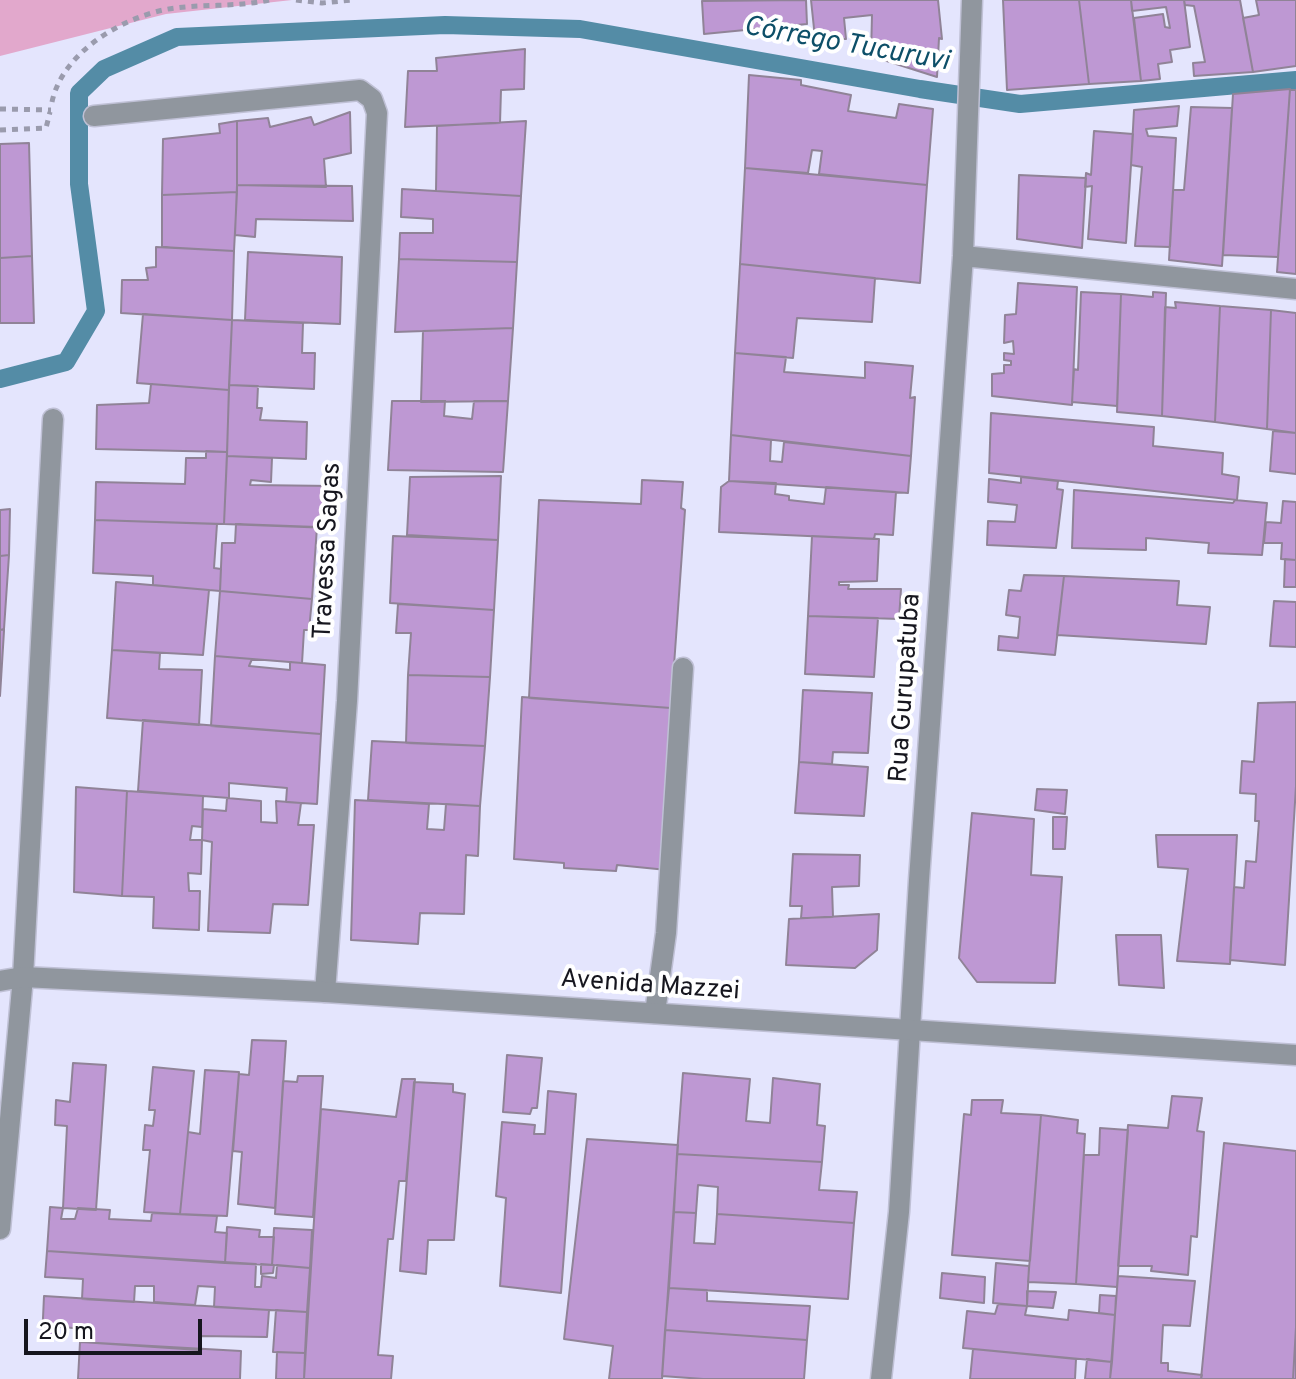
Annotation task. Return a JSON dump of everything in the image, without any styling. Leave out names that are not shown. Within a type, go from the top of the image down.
[{"type":"street","name":"Rua Gurupatuba","points":[[881,1379],[899,1212],[963,256],[972,0]]},
{"type":"street","name":"Travessa Sagas","points":[[94,116],[360,90],[372,99],[377,113],[347,701],[325,992]]},
{"type":"street","points":[[963,256],[1296,289]]},
{"type":"street","points":[[0,1229],[23,977],[53,419]]},
{"type":"street","points":[[655,1013],[666,933],[683,668]]},
{"type":"street","name":"Avenida Mazzei","points":[[0,981],[23,977],[325,992],[1296,1055]]},
{"type":"path","points":[[0,130],[46,128],[54,92],[66,70],[86,49],[124,24],[168,9],[231,6],[269,0]]},
{"type":"path","points":[[296,0],[322,3],[352,0]]},
{"type":"path","points":[[0,109],[51,110]]},
{"type":"shaded area","points":[[0,0],[292,0],[166,14],[0,56]]},
{"type":"building","points":[[806,0],[807,24],[704,34],[702,1]]},
{"type":"building","points":[[811,0],[938,0],[942,39],[939,38],[937,77],[871,56],[872,15],[844,18],[846,39],[815,38]]},
{"type":"building","points":[[1003,0],[1079,0],[1089,84],[1007,90]]},
{"type":"building","points":[[1079,0],[1131,0],[1141,81],[1089,84]]},
{"type":"building","points":[[1131,0],[1184,0],[1190,47],[1170,50],[1172,62],[1158,64],[1160,79],[1141,81],[1134,18],[1163,14],[1165,27],[1170,28],[1166,7],[1132,11]]},
{"type":"building","points":[[1184,0],[1240,0],[1253,72],[1194,76],[1193,63],[1205,62],[1194,6],[1185,5]]},
{"type":"building","points":[[1256,0],[1296,0],[1296,66],[1253,72],[1243,18],[1259,15]]},
{"type":"building","points":[[525,49],[524,89],[501,90],[500,123],[405,127],[408,71],[437,71],[436,58]]},
{"type":"building","points":[[749,75],[801,80],[801,85],[851,95],[848,111],[896,118],[899,104],[933,109],[927,185],[819,174],[822,151],[812,150],[808,173],[745,168]]},
{"type":"building","points":[[1290,89],[1278,257],[1223,255],[1233,94]]},
{"type":"building","points":[[1290,90],[1296,90],[1296,274],[1277,272]]},
{"type":"building","points":[[1179,106],[1177,126],[1146,129],[1148,136],[1176,138],[1170,247],[1135,246],[1142,167],[1131,165],[1134,110]]},
{"type":"building","points":[[1191,107],[1232,108],[1222,266],[1169,260],[1173,190],[1184,190]]},
{"type":"building","points":[[350,112],[351,153],[324,159],[326,187],[237,185],[237,121],[268,118],[270,127],[311,117],[314,125]]},
{"type":"building","points":[[237,121],[237,192],[162,195],[163,139],[220,133],[219,124]]},
{"type":"building","points":[[526,121],[521,196],[436,191],[437,126]]},
{"type":"building","points":[[1094,131],[1133,134],[1126,243],[1088,239],[1092,186],[1085,187],[1086,173],[1091,175]]},
{"type":"building","points":[[29,143],[32,256],[0,258],[0,144]]},
{"type":"building","points":[[745,168],[927,185],[920,283],[740,264]]},
{"type":"building","points":[[1019,175],[1086,178],[1082,248],[1017,239]]},
{"type":"building","points":[[237,185],[352,186],[353,221],[256,219],[255,237],[235,235]]},
{"type":"building","points":[[402,189],[521,196],[517,262],[399,259],[400,233],[433,233],[433,219],[401,217]]},
{"type":"building","points":[[237,192],[234,251],[162,247],[162,195]]},
{"type":"building","points":[[156,247],[234,251],[232,320],[121,313],[122,280],[148,280],[146,268],[156,267]]},
{"type":"building","points":[[248,252],[342,257],[340,324],[245,320]]},
{"type":"building","points":[[32,256],[34,323],[0,323],[0,258]]},
{"type":"building","points":[[399,259],[517,262],[513,328],[395,332]]},
{"type":"building","points":[[740,264],[875,278],[872,322],[797,318],[793,358],[735,353]]},
{"type":"building","points":[[1018,283],[1077,287],[1072,405],[992,396],[992,374],[1004,373],[1004,365],[1011,365],[1011,361],[1004,360],[1004,353],[1014,354],[1013,341],[1004,343],[1005,315],[1016,314]]},
{"type":"building","points":[[1081,292],[1121,294],[1117,406],[1072,402],[1074,369],[1078,370]]},
{"type":"building","points":[[1153,292],[1166,293],[1162,416],[1117,412],[1121,294],[1153,297]]},
{"type":"building","points":[[1175,302],[1220,306],[1215,422],[1162,416],[1165,307],[1176,308]]},
{"type":"building","points":[[1220,306],[1271,310],[1267,429],[1215,422]]},
{"type":"building","points":[[1271,310],[1296,313],[1296,433],[1267,429]]},
{"type":"building","points":[[143,314],[232,320],[229,390],[137,383]]},
{"type":"building","points":[[232,320],[303,323],[302,353],[315,353],[314,389],[229,385]]},
{"type":"building","points":[[513,328],[508,401],[421,402],[423,331]]},
{"type":"building","points":[[735,353],[786,357],[784,372],[865,378],[865,362],[913,366],[910,398],[915,397],[911,456],[731,435]]},
{"type":"building","points":[[151,384],[229,390],[227,452],[96,449],[97,405],[149,403]]},
{"type":"building","points":[[229,385],[258,386],[257,408],[262,408],[260,420],[307,422],[306,459],[227,456]]},
{"type":"building","points":[[392,401],[445,401],[444,416],[472,419],[474,401],[508,401],[503,472],[388,470]]},
{"type":"building","points":[[991,413],[1154,427],[1153,446],[1223,453],[1222,474],[1239,477],[1237,500],[989,473]]},
{"type":"building","points":[[1273,431],[1296,433],[1296,474],[1270,471]]},
{"type":"building","points":[[731,435],[771,440],[770,461],[782,462],[784,442],[911,456],[908,493],[729,481]]},
{"type":"building","points":[[206,451],[227,452],[224,524],[95,520],[96,482],[185,484],[186,458],[206,458]]},
{"type":"building","points":[[227,456],[272,458],[271,482],[251,480],[250,485],[333,486],[331,528],[224,524]]},
{"type":"building","points":[[501,476],[498,540],[407,535],[410,477]]},
{"type":"building","points":[[1021,477],[1058,481],[1057,489],[1063,490],[1056,548],[987,545],[988,521],[1015,522],[1017,505],[988,502],[989,479],[1021,483]]},
{"type":"building","points":[[642,480],[683,482],[681,508],[685,510],[671,708],[529,698],[539,500],[641,504]]},
{"type":"building","points":[[729,481],[776,483],[775,494],[789,496],[789,500],[824,504],[826,487],[896,492],[893,535],[875,534],[874,539],[719,532],[721,487]]},
{"type":"building","points":[[1074,490],[1267,503],[1262,555],[1208,553],[1209,543],[1146,538],[1146,550],[1072,548]]},
{"type":"building","points":[[1283,501],[1296,502],[1296,560],[1281,559],[1282,543],[1264,543],[1266,522],[1281,523]]},
{"type":"building","points":[[10,509],[9,555],[0,556],[0,510]]},
{"type":"building","points":[[95,520],[217,524],[214,568],[221,569],[220,591],[153,585],[153,576],[93,573]]},
{"type":"building","points":[[236,524],[317,527],[312,599],[220,591],[222,543],[235,543]]},
{"type":"building","points":[[393,536],[498,540],[494,610],[390,603]]},
{"type":"building","points":[[812,536],[879,539],[877,581],[839,582],[839,585],[849,585],[848,589],[901,589],[899,619],[808,616]]},
{"type":"building","points":[[9,555],[4,629],[0,630],[0,556]]},
{"type":"building","points":[[1285,559],[1296,560],[1296,587],[1284,587]]},
{"type":"building","points":[[1024,575],[1064,576],[1055,655],[998,650],[999,636],[1018,638],[1020,617],[1006,615],[1009,590],[1021,591]]},
{"type":"building","points":[[1064,576],[1179,581],[1177,605],[1210,607],[1206,644],[1057,635]]},
{"type":"building","points":[[116,582],[209,590],[203,655],[112,650]]},
{"type":"building","points":[[220,591],[312,599],[309,630],[304,630],[302,663],[215,656]]},
{"type":"building","points":[[1274,601],[1296,602],[1296,647],[1270,646]]},
{"type":"building","points":[[398,604],[494,610],[490,677],[408,675],[411,633],[396,633]]},
{"type":"building","points":[[808,616],[878,618],[874,677],[805,674]]},
{"type":"building","points":[[0,630],[4,631],[0,696]]},
{"type":"building","points":[[112,650],[160,653],[159,669],[202,670],[199,725],[107,718]]},
{"type":"building","points":[[215,656],[252,659],[249,666],[290,670],[290,662],[325,665],[321,734],[211,726]]},
{"type":"building","points":[[408,675],[490,677],[485,746],[406,743]]},
{"type":"building","points":[[803,690],[872,693],[868,753],[833,752],[832,764],[799,762]]},
{"type":"building","points":[[522,697],[671,708],[667,870],[617,865],[616,871],[564,868],[564,863],[514,859]]},
{"type":"building","points":[[1296,702],[1296,786],[1285,965],[1230,960],[1234,887],[1244,888],[1246,861],[1256,862],[1259,821],[1255,821],[1256,794],[1240,793],[1242,761],[1254,762],[1258,703]]},
{"type":"building","points":[[143,720],[321,734],[317,804],[286,802],[287,788],[229,783],[229,798],[138,791]]},
{"type":"building","points":[[372,741],[485,746],[480,806],[368,800]]},
{"type":"building","points":[[799,762],[868,767],[864,816],[795,813]]},
{"type":"building","points":[[76,787],[127,791],[122,896],[74,892]]},
{"type":"building","points":[[1037,789],[1067,790],[1065,814],[1035,810]]},
{"type":"building","points":[[127,791],[203,796],[202,827],[192,826],[190,840],[202,840],[201,874],[188,873],[189,891],[200,891],[199,930],[153,928],[154,897],[122,896]]},
{"type":"building","points":[[227,798],[261,801],[261,822],[277,823],[276,801],[301,803],[298,825],[314,825],[308,905],[273,904],[270,933],[208,931],[212,842],[202,840],[203,809],[226,811]]},
{"type":"building","points":[[355,800],[429,804],[427,829],[444,830],[446,804],[480,806],[478,856],[466,855],[464,914],[420,913],[418,944],[351,940]]},
{"type":"building","points":[[972,813],[1034,819],[1031,875],[1062,877],[1055,983],[977,982],[959,958]]},
{"type":"building","points":[[1053,817],[1067,817],[1065,849],[1053,849]]},
{"type":"building","points":[[1156,835],[1237,835],[1230,964],[1177,961],[1188,869],[1158,867]]},
{"type":"building","points":[[793,854],[860,855],[859,886],[832,887],[833,917],[801,918],[802,906],[790,906]]},
{"type":"building","points":[[879,914],[877,950],[855,968],[786,965],[789,919]]},
{"type":"building","points":[[1116,935],[1161,935],[1164,988],[1119,985]]},
{"type":"building","points":[[252,1040],[286,1041],[275,1208],[238,1204],[242,1152],[233,1151],[239,1074],[249,1075]]},
{"type":"building","points":[[507,1055],[542,1058],[537,1108],[532,1108],[530,1114],[503,1112]]},
{"type":"building","points":[[73,1063],[106,1065],[96,1210],[63,1208],[67,1126],[55,1125],[56,1100],[70,1102]]},
{"type":"building","points":[[153,1067],[194,1071],[180,1214],[144,1212],[150,1150],[143,1150],[145,1125],[153,1126],[155,1110],[149,1110]]},
{"type":"building","points":[[205,1070],[239,1072],[227,1216],[180,1214],[188,1132],[200,1134]]},
{"type":"building","points":[[683,1073],[750,1079],[746,1121],[770,1123],[773,1078],[820,1084],[817,1125],[825,1126],[822,1162],[677,1154]]},
{"type":"building","points":[[298,1076],[323,1076],[313,1217],[275,1214],[283,1081],[297,1082]]},
{"type":"building","points":[[402,1079],[415,1079],[406,1181],[399,1181],[393,1239],[388,1239],[378,1355],[393,1356],[391,1379],[304,1379],[321,1109],[396,1117]]},
{"type":"building","points":[[414,1082],[453,1084],[453,1092],[465,1094],[454,1240],[428,1240],[426,1274],[400,1271]]},
{"type":"building","points":[[548,1091],[576,1094],[561,1293],[500,1286],[506,1198],[496,1196],[502,1122],[535,1125],[534,1134],[545,1134]]},
{"type":"building","points":[[1172,1096],[1202,1098],[1197,1131],[1204,1132],[1197,1237],[1191,1236],[1188,1275],[1151,1271],[1152,1266],[1118,1266],[1128,1125],[1168,1128]]},
{"type":"building","points":[[972,1100],[1003,1100],[1001,1113],[1041,1115],[1030,1261],[952,1255],[964,1114],[971,1115]]},
{"type":"building","points":[[1041,1115],[1078,1120],[1077,1133],[1085,1134],[1076,1284],[1028,1282]]},
{"type":"building","points":[[1100,1128],[1128,1130],[1117,1287],[1076,1284],[1084,1155],[1099,1155]]},
{"type":"building","points":[[587,1139],[678,1145],[662,1379],[609,1379],[613,1346],[564,1339]]},
{"type":"building","points":[[1224,1143],[1296,1151],[1293,1379],[1201,1379]]},
{"type":"building","points":[[677,1154],[822,1162],[819,1190],[857,1192],[854,1223],[717,1214],[718,1187],[698,1185],[696,1213],[674,1212]]},
{"type":"building","points":[[50,1207],[63,1208],[61,1219],[75,1219],[78,1208],[110,1210],[109,1219],[151,1221],[152,1213],[217,1216],[215,1232],[227,1233],[225,1263],[47,1251]]},
{"type":"building","points":[[674,1212],[696,1213],[694,1243],[715,1244],[717,1214],[854,1223],[848,1299],[669,1288]]},
{"type":"building","points":[[227,1227],[260,1230],[259,1237],[274,1237],[272,1265],[225,1263]]},
{"type":"building","points":[[274,1228],[312,1230],[310,1268],[272,1265]]},
{"type":"building","points":[[47,1251],[256,1264],[255,1287],[261,1287],[262,1276],[276,1278],[277,1265],[310,1268],[307,1312],[214,1307],[215,1287],[198,1286],[195,1305],[154,1302],[154,1286],[135,1286],[134,1302],[82,1299],[83,1279],[45,1277]]},
{"type":"building","points":[[996,1263],[1029,1266],[1027,1306],[993,1303]]},
{"type":"building","points":[[261,1264],[274,1265],[273,1273],[261,1274]]},
{"type":"building","points":[[942,1273],[985,1277],[984,1303],[940,1298]]},
{"type":"building","points":[[1118,1276],[1195,1281],[1190,1326],[1163,1325],[1161,1363],[1168,1363],[1168,1371],[1202,1375],[1201,1379],[1110,1379]]},
{"type":"building","points":[[669,1288],[707,1290],[707,1301],[810,1306],[807,1340],[665,1330]]},
{"type":"building","points":[[1027,1291],[1056,1292],[1053,1308],[1027,1306]]},
{"type":"building","points":[[1100,1295],[1116,1296],[1115,1315],[1099,1313]]},
{"type":"building","points":[[44,1296],[269,1310],[267,1337],[200,1336],[199,1350],[81,1342],[82,1329],[54,1326],[52,1340],[42,1340]]},
{"type":"building","points":[[998,1304],[1027,1306],[1025,1315],[1068,1320],[1069,1310],[1115,1315],[1112,1362],[963,1348],[967,1311],[995,1314]]},
{"type":"building","points":[[276,1310],[307,1312],[305,1353],[273,1352]]},
{"type":"building","points":[[1296,1327],[1296,1379],[1293,1379]]},
{"type":"building","points":[[665,1330],[807,1340],[804,1379],[662,1376]]},
{"type":"building","points":[[80,1342],[241,1351],[240,1379],[78,1379]]},
{"type":"building","points":[[973,1349],[1076,1359],[1075,1379],[970,1379]]},
{"type":"building","points":[[277,1352],[305,1353],[304,1379],[276,1379]]},
{"type":"building","points":[[1087,1359],[1112,1362],[1110,1379],[1085,1379]]},
{"type":"waterway","name":"Córrego Tucuruvi","points":[[0,379],[66,362],[96,311],[79,184],[79,93],[104,69],[177,37],[445,25],[580,29],[1020,104],[1296,80]]}]
